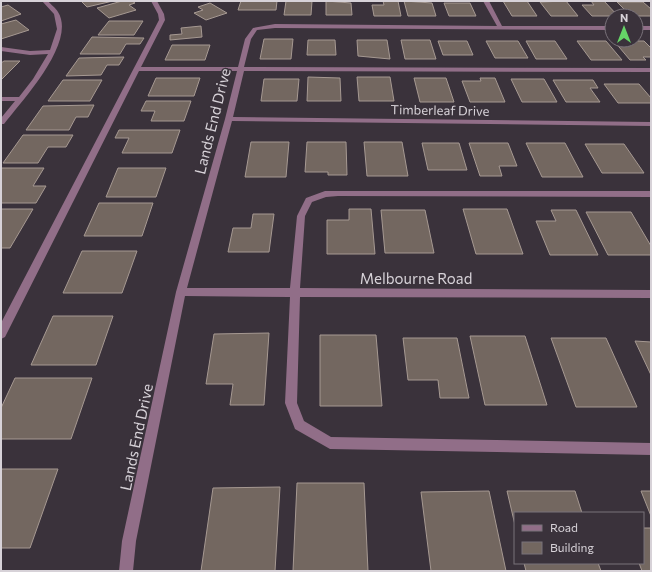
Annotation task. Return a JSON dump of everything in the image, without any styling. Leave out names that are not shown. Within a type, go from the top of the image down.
[{"type":"street","points":[[1,122],[45,67],[58,43],[60,26],[56,14],[45,1]]},
{"type":"street","points":[[1,334],[162,20],[161,14],[154,1]]},
{"type":"street","points":[[486,1],[500,27]]},
{"type":"street","name":"Lands End Drive","points":[[126,571],[129,541],[181,292],[229,119],[248,39],[256,29],[275,26],[604,28]]},
{"type":"street","points":[[1,49],[30,53],[54,52]]},
{"type":"street","points":[[138,69],[651,70]]},
{"type":"street","points":[[1,99],[19,99]]},
{"type":"street","name":"Timberleaf Drive","points":[[229,119],[651,124]]},
{"type":"street","points":[[651,194],[325,194],[309,200],[301,216],[295,292],[291,403],[299,425],[330,443],[651,449]]},
{"type":"street","name":"Melbourne Road","points":[[181,292],[651,294]]},
{"type":"building","points":[[81,1],[113,1],[87,7]]},
{"type":"building","points":[[122,1],[132,1],[135,3],[129,5],[136,10],[109,18],[97,8]]},
{"type":"building","points":[[241,1],[277,1],[276,10],[238,10]]},
{"type":"building","points":[[286,1],[312,1],[311,15],[284,15]]},
{"type":"building","points":[[326,1],[351,3],[352,15],[326,15]]},
{"type":"building","points":[[383,1],[398,1],[401,16],[374,16],[372,5],[384,5]]},
{"type":"building","points":[[404,1],[432,3],[436,16],[408,16]]},
{"type":"building","points":[[503,1],[527,1],[537,16],[512,16]]},
{"type":"building","points":[[566,1],[578,16],[551,16],[540,2]]},
{"type":"building","points":[[591,1],[604,1],[611,8],[604,8],[604,16],[592,16],[582,5],[594,5]]},
{"type":"building","points":[[617,2],[643,2],[651,9],[651,16],[644,16],[644,8],[623,8]]},
{"type":"building","points":[[210,3],[227,13],[206,20],[194,13],[203,10],[198,7]]},
{"type":"building","points":[[444,3],[470,3],[476,16],[449,16]]},
{"type":"building","points":[[8,5],[21,14],[1,21],[1,7]]},
{"type":"building","points":[[16,20],[29,30],[1,39],[1,24]]},
{"type":"building","points":[[109,21],[143,21],[134,35],[98,35]]},
{"type":"building","points":[[201,26],[202,37],[170,40],[170,35],[182,34],[181,28]]},
{"type":"building","points":[[92,37],[144,38],[140,44],[126,44],[120,54],[80,54]]},
{"type":"building","points":[[264,39],[293,39],[291,59],[260,59]]},
{"type":"building","points":[[308,40],[335,40],[336,55],[307,55]]},
{"type":"building","points":[[357,40],[387,40],[390,59],[358,56]]},
{"type":"building","points":[[401,40],[430,40],[436,59],[405,59]]},
{"type":"building","points":[[438,41],[467,41],[473,55],[443,55]]},
{"type":"building","points":[[486,41],[518,41],[528,58],[495,58]]},
{"type":"building","points":[[526,41],[555,41],[567,59],[536,59]]},
{"type":"building","points":[[577,41],[604,41],[604,48],[612,48],[622,60],[591,60]]},
{"type":"building","points":[[644,41],[651,48],[651,57],[643,57],[646,60],[630,60],[620,48],[644,48]]},
{"type":"building","points":[[172,45],[210,45],[205,60],[165,60]]},
{"type":"building","points":[[124,57],[119,65],[107,65],[101,75],[66,76],[79,58]]},
{"type":"building","points":[[4,61],[20,61],[1,80],[1,63]]},
{"type":"building","points":[[308,77],[340,78],[341,101],[307,101]]},
{"type":"building","points":[[357,77],[390,77],[394,101],[359,101]]},
{"type":"building","points":[[156,78],[200,78],[194,96],[148,96]]},
{"type":"building","points":[[414,78],[446,78],[454,102],[420,102]]},
{"type":"building","points":[[480,78],[495,78],[505,102],[470,102],[462,81],[481,81]]},
{"type":"building","points":[[264,79],[299,79],[297,101],[261,101]]},
{"type":"building","points":[[511,79],[544,79],[557,102],[522,102]]},
{"type":"building","points":[[63,80],[102,80],[90,101],[48,101]]},
{"type":"building","points":[[553,80],[593,80],[598,88],[590,88],[600,102],[566,102]]},
{"type":"building","points":[[604,84],[639,84],[651,98],[651,103],[618,103]]},
{"type":"building","points":[[146,101],[191,101],[184,121],[151,121],[155,111],[141,111]]},
{"type":"building","points":[[94,105],[88,117],[76,117],[69,130],[26,130],[43,106]]},
{"type":"building","points":[[119,130],[180,130],[172,153],[122,153],[129,138],[115,138]]},
{"type":"building","points":[[23,135],[73,135],[66,147],[48,147],[38,163],[3,163]]},
{"type":"building","points":[[251,142],[289,142],[286,177],[245,177]]},
{"type":"building","points":[[307,142],[346,142],[347,175],[328,175],[328,172],[305,172]]},
{"type":"building","points":[[364,142],[402,142],[408,176],[367,176]]},
{"type":"building","points":[[422,143],[459,143],[467,170],[428,170]]},
{"type":"building","points":[[469,143],[508,143],[517,166],[499,166],[502,176],[480,176]]},
{"type":"building","points":[[526,143],[565,143],[583,177],[542,177]]},
{"type":"building","points":[[585,144],[624,144],[644,173],[602,173]]},
{"type":"building","points":[[1,168],[44,168],[33,186],[46,186],[36,203],[1,203]]},
{"type":"building","points":[[118,168],[166,168],[156,197],[106,197]]},
{"type":"building","points":[[99,203],[153,203],[142,236],[84,236]]},
{"type":"building","points":[[1,209],[33,209],[10,248],[1,248]]},
{"type":"building","points":[[349,209],[371,209],[375,254],[327,254],[327,220],[349,220]]},
{"type":"building","points":[[463,209],[507,209],[523,254],[476,254]]},
{"type":"building","points":[[381,210],[425,210],[434,253],[385,253]]},
{"type":"building","points":[[551,210],[576,210],[598,255],[550,255],[536,221],[556,221]]},
{"type":"building","points":[[586,212],[631,212],[651,246],[651,255],[608,255]]},
{"type":"building","points":[[253,214],[274,214],[269,252],[228,252],[233,228],[251,228]]},
{"type":"building","points":[[82,251],[137,251],[122,293],[63,293]]},
{"type":"building","points":[[53,316],[113,316],[96,365],[31,365]]},
{"type":"building","points":[[269,333],[264,405],[230,405],[233,384],[206,384],[214,334]]},
{"type":"building","points":[[320,335],[376,335],[382,406],[320,406]]},
{"type":"building","points":[[470,336],[525,336],[547,405],[485,405]]},
{"type":"building","points":[[403,338],[457,338],[469,398],[440,398],[438,380],[408,380]]},
{"type":"building","points":[[551,338],[606,338],[637,407],[576,407]]},
{"type":"building","points":[[635,341],[651,342],[651,375]]},
{"type":"building","points":[[15,378],[92,378],[71,439],[1,439],[1,408]]},
{"type":"building","points":[[1,469],[58,469],[30,548],[1,548]]},
{"type":"building","points":[[297,483],[364,483],[368,571],[293,571]]},
{"type":"building","points":[[280,487],[275,571],[201,571],[213,488]]},
{"type":"building","points":[[489,491],[506,571],[431,571],[421,492]]},
{"type":"building","points":[[507,491],[575,491],[582,512],[514,512],[514,521]]},
{"type":"building","points":[[641,491],[651,491],[651,516]]},
{"type":"building","points":[[644,528],[651,528],[651,571],[642,571],[639,564],[644,564]]},
{"type":"building","points":[[524,564],[598,564],[601,571],[526,571]]}]
